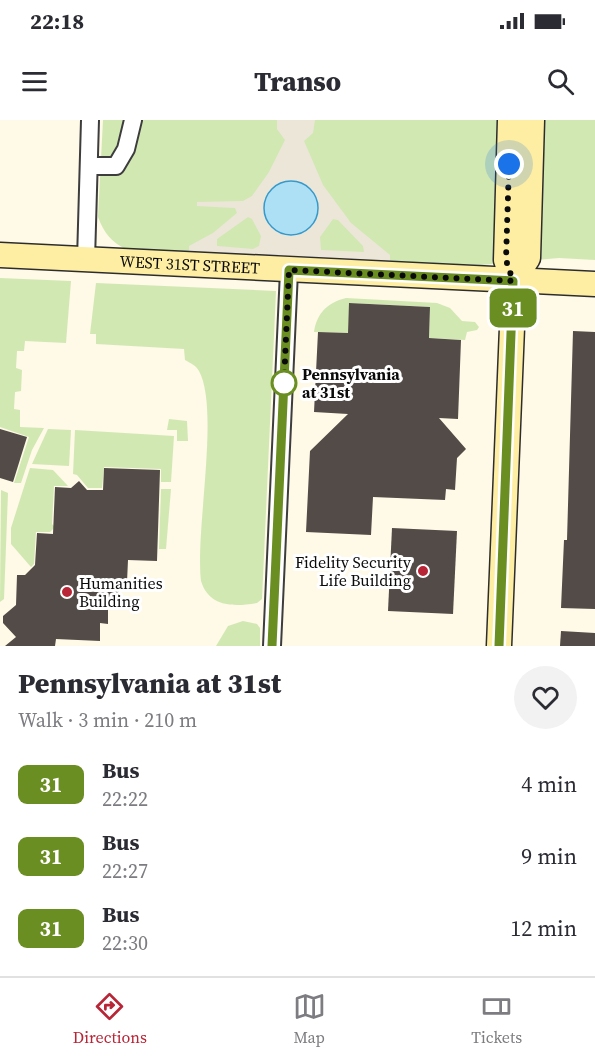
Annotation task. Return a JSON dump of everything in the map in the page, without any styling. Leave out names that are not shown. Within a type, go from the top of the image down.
[{"type":"main road","points":[[499,646],[513,281],[506,260],[510,120]]},
{"type":"main road","points":[[513,281],[528,258],[532,120]]},
{"type":"main road","name":"WEST 31ST STREET","points":[[0,255],[595,284]]},
{"type":"street","points":[[86,260],[90,120]]},
{"type":"street","points":[[89,166],[116,166],[126,149],[133,120]]},
{"type":"street","points":[[272,646],[289,270]]},
{"type":"green space","points":[[103,120],[595,120],[595,260],[559,258],[481,265],[128,250],[109,237],[98,217]]},
{"type":"green space","points":[[0,278],[71,281],[66,343],[25,341],[24,351],[17,351],[16,368],[22,370],[21,391],[15,392],[14,409],[20,410],[20,427],[44,428],[32,450],[21,483],[14,483],[29,437],[0,427]]},
{"type":"green space","points":[[96,283],[276,291],[262,599],[257,603],[231,605],[223,603],[210,596],[201,581],[207,413],[205,389],[199,371],[185,360],[184,349],[96,344],[96,334],[90,334]]},
{"type":"green space","points":[[346,298],[437,303],[450,308],[462,321],[475,322],[479,327],[477,330],[467,332],[465,340],[429,338],[430,307],[350,303],[348,333],[314,332],[320,314],[328,306]]},
{"type":"green space","points":[[169,419],[187,421],[188,441],[177,441],[177,430],[167,430]]},
{"type":"green space","points":[[48,429],[71,430],[69,466],[32,464]]},
{"type":"green space","points":[[75,430],[174,436],[171,482],[161,482],[161,469],[104,467],[102,488],[88,488],[77,475],[73,474]]},
{"type":"green space","points":[[30,468],[53,470],[68,486],[54,486],[52,524],[55,527],[50,532],[36,532],[34,564],[31,567],[11,544],[11,528]]},
{"type":"green space","points":[[161,489],[171,489],[166,549],[159,549]]},
{"type":"green space","points":[[1,490],[8,493],[4,599],[0,602]]},
{"type":"green space","points":[[243,621],[257,624],[260,628],[260,646],[216,646],[228,626]]},
{"type":"shaded area","points":[[277,120],[315,120],[313,133],[304,141],[323,185],[351,223],[390,255],[390,261],[189,253],[189,246],[213,233],[237,213],[235,208],[197,206],[197,202],[243,201],[252,196],[269,172],[285,140],[277,129]],"holes":[[[248,217],[252,219],[261,236],[259,246],[253,249],[217,246],[217,239]],[[333,219],[338,220],[363,246],[364,252],[321,250],[320,237]]]},
{"type":"water","points":[[286,181],[296,181],[310,189],[316,198],[318,208],[316,218],[310,227],[296,235],[286,235],[269,223],[264,213],[264,203],[276,186]]},
{"type":"building","points":[[349,303],[430,307],[429,338],[461,340],[458,419],[439,418],[466,449],[457,458],[455,490],[446,489],[445,500],[373,497],[371,535],[306,532],[310,451],[348,414],[314,412],[318,332],[348,333]]},
{"type":"building","points":[[573,331],[595,332],[595,609],[561,608],[564,540],[567,540]]},
{"type":"building","points":[[0,429],[27,437],[13,482],[0,478]]},
{"type":"building","points":[[104,468],[160,470],[157,561],[128,560],[127,582],[119,582],[118,602],[108,602],[108,624],[100,623],[100,641],[56,639],[55,646],[5,646],[16,637],[3,623],[3,616],[16,605],[17,575],[25,575],[35,565],[37,533],[53,534],[55,487],[71,488],[79,481],[87,490],[103,490]]},
{"type":"building","name":"Fidelity Security Life Building","points":[[392,528],[457,531],[453,614],[388,611]]},
{"type":"building","points":[[561,631],[595,633],[595,646],[560,646]]},
{"type":"bus line","name":"31","points":[[272,646],[289,270],[513,281],[499,646]]},
{"type":"place","name":"Pennsylvania at 31st","points":[[284,383]]},
{"type":"place","name":"Fidelity Security Life Building","points":[[423,571]]},
{"type":"place","name":"Humanities Building","points":[[67,592]]},
{"type":"route","points":[[284,383],[289,270],[513,281],[506,260],[509,164]]}]
